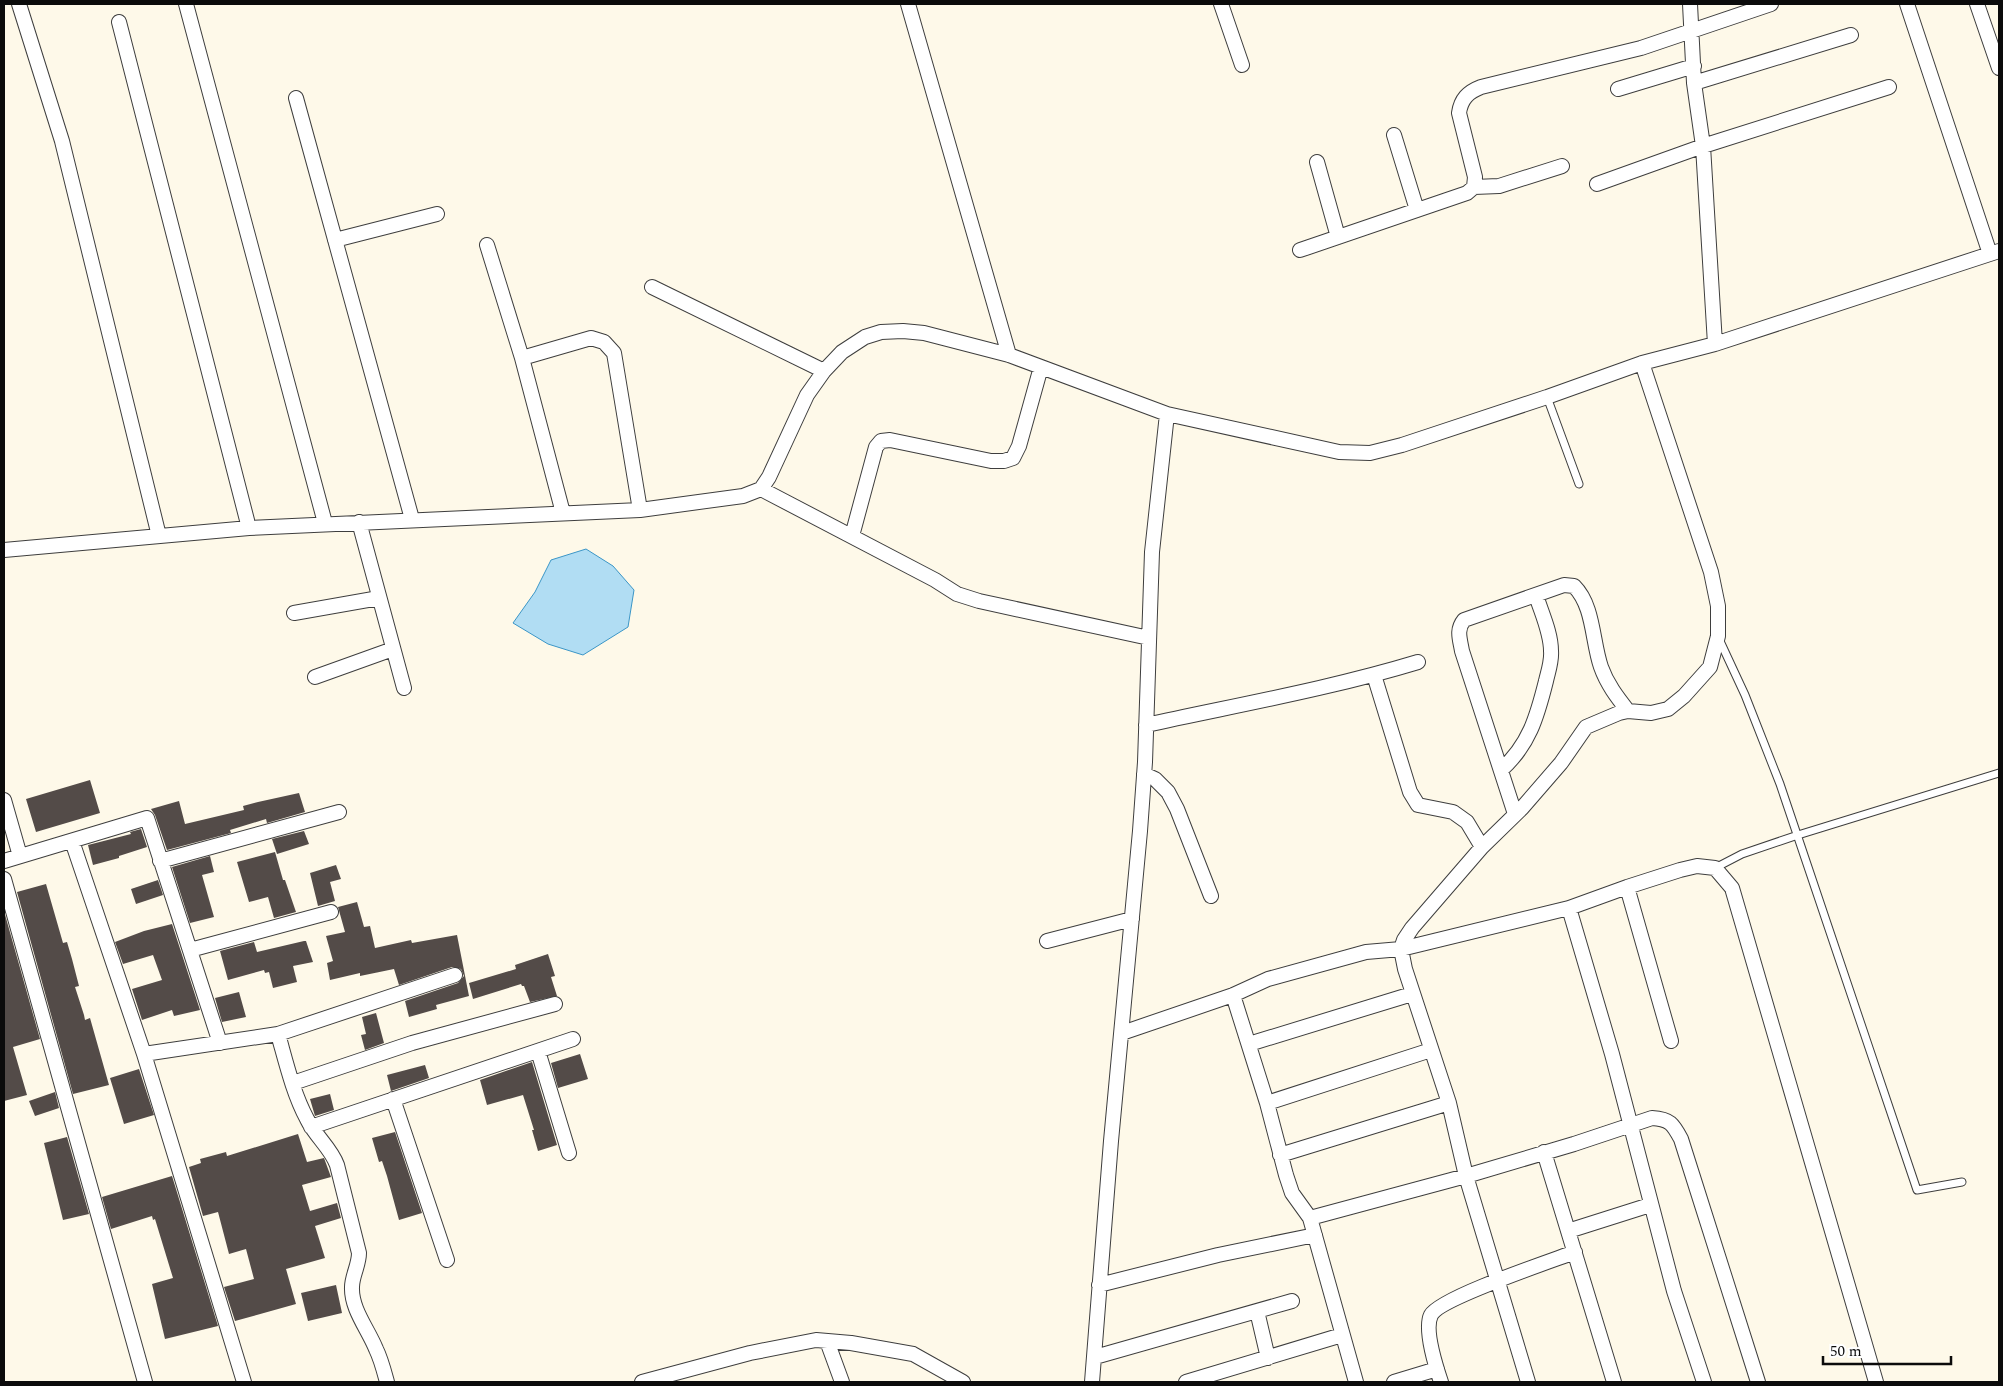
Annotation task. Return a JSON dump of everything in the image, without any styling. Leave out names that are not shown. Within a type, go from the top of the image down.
[{"type":"street","points":[[20,4],[62,141],[159,536]]},
{"type":"street","points":[[186,4],[325,523]]},
{"type":"street","points":[[908,4],[1009,355]]},
{"type":"street","points":[[1221,4],[1242,65]]},
{"type":"street","points":[[1690,4],[1694,83],[1703,146],[1715,344]]},
{"type":"street","points":[[1474,188],[1475,177],[1460,113],[1461,102],[1470,91],[1641,48],[1771,4]]},
{"type":"street","points":[[4,550],[325,523],[640,510],[743,496],[761,489],[770,477],[807,395],[824,371],[842,352],[865,337],[881,332],[903,331],[924,333],[1009,355],[1167,414],[1338,452],[1370,453],[1411,442],[1642,364],[1715,344],[1995,252],[1906,4]]},
{"type":"street","points":[[1977,4],[1999,68]]},
{"type":"street","points":[[118,22],[249,528]]},
{"type":"street","points":[[1694,83],[1851,35]]},
{"type":"street","points":[[1618,89],[1694,66]]},
{"type":"street","points":[[1597,184],[1703,146],[1889,87]]},
{"type":"street","points":[[296,98],[412,519]]},
{"type":"street","points":[[1394,135],[1417,210]]},
{"type":"street","points":[[1316,162],[1338,237]]},
{"type":"street","points":[[1300,250],[1467,193],[1474,188],[1499,186],[1562,166]]},
{"type":"street","points":[[335,240],[437,214]]},
{"type":"street","points":[[487,245],[522,358],[562,513]]},
{"type":"street","points":[[652,287],[824,371]]},
{"type":"street","points":[[522,358],[591,338],[604,342],[614,353],[640,510]]},
{"type":"street","points":[[1528,1382],[1466,1176],[1449,1103],[1412,994],[1401,949],[1404,940],[1412,928],[1482,847],[1561,763],[1586,727],[1605,717],[1628,711],[1651,713],[1668,709],[1684,696],[1710,668],[1718,636],[1718,606],[1711,572],[1642,364]]},
{"type":"street","points":[[852,536],[876,447],[881,441],[890,440],[992,460],[1013,458],[1019,446],[1041,367]]},
{"type":"street","points":[[1092,1382],[1144,774],[1152,552],[1167,414]]},
{"type":"street","points":[[761,489],[935,580],[957,594],[979,601],[1149,638]]},
{"type":"street","points":[[359,522],[404,688]]},
{"type":"street","points":[[1515,814],[1462,651],[1458,632],[1459,626],[1464,620],[1564,585],[1574,586],[1582,593],[1601,667],[1610,688],[1628,711]]},
{"type":"street","points":[[1501,770],[1512,760],[1531,729],[1540,707],[1550,663],[1552,652],[1550,639],[1536,595]]},
{"type":"street","points":[[294,613],[379,598]]},
{"type":"street","points":[[315,677],[394,648]]},
{"type":"street","points":[[1146,724],[1374,675],[1418,662]]},
{"type":"street","points":[[1374,675],[1410,792],[1418,805],[1453,812],[1467,822],[1482,847]]},
{"type":"street","points":[[1144,774],[1154,779],[1168,792],[1177,809],[1211,896]]},
{"type":"street","points":[[4,800],[20,856]]},
{"type":"street","points":[[160,861],[338,812]]},
{"type":"street","points":[[4,861],[146,818],[220,1042]]},
{"type":"street","points":[[72,841],[144,1054],[244,1382]]},
{"type":"street","points":[[1122,1033],[1233,995],[1268,979],[1366,952],[1401,949],[1569,908],[1627,887],[1697,866],[1715,868],[1732,888],[1876,1382]]},
{"type":"street","points":[[4,879],[145,1382]]},
{"type":"street","points":[[1627,887],[1671,1041]]},
{"type":"street","points":[[1569,908],[1612,1054],[1629,1125],[1674,1291],[1704,1382]]},
{"type":"street","points":[[190,950],[331,912]]},
{"type":"street","points":[[1047,940],[1132,919]]},
{"type":"street","points":[[144,1054],[278,1034],[455,975]]},
{"type":"street","points":[[1249,1044],[1412,994]]},
{"type":"street","points":[[1233,995],[1267,1103],[1292,1193],[1310,1218],[1356,1382]]},
{"type":"street","points":[[293,1084],[412,1043],[555,1004]]},
{"type":"street","points":[[278,1034],[293,1084],[311,1127],[334,1154],[359,1253],[359,1261],[352,1286],[353,1298],[379,1354],[387,1382]]},
{"type":"street","points":[[311,1127],[573,1039]]},
{"type":"street","points":[[538,1050],[569,1153]]},
{"type":"street","points":[[1267,1103],[1431,1050]]},
{"type":"street","points":[[393,1099],[447,1260]]},
{"type":"street","points":[[1280,1155],[1449,1103]]},
{"type":"street","points":[[1310,1218],[1466,1176],[1652,1118],[1665,1119],[1675,1127],[1682,1139],[1758,1382]]},
{"type":"street","points":[[1544,1152],[1614,1382]]},
{"type":"street","points":[[1568,1231],[1650,1205]]},
{"type":"street","points":[[1099,1285],[1218,1255],[1315,1235]]},
{"type":"street","points":[[1394,1382],[1439,1375],[1428,1327],[1431,1314],[1442,1304],[1574,1252]]},
{"type":"street","points":[[1095,1358],[1292,1301]]},
{"type":"street","points":[[1257,1311],[1268,1358]]},
{"type":"street","points":[[1186,1382],[1342,1335]]},
{"type":"street","points":[[642,1382],[750,1353],[800,1342],[827,1341],[881,1347],[913,1354],[962,1382]]},
{"type":"street","points":[[827,1341],[842,1382]]},
{"type":"lane","points":[[1547,397],[1579,484]]},
{"type":"lane","points":[[1718,636],[1745,695],[1798,835],[1917,1190],[1962,1182]]},
{"type":"lane","points":[[1715,868],[1742,854],[1798,835],[1999,772]]},
{"type":"water","points":[[586,549],[613,566],[634,590],[628,627],[583,655],[548,644],[513,623],[535,592],[551,560]]},
{"type":"building","points":[[90,780],[100,813],[36,832],[26,799]]},
{"type":"building","points":[[299,793],[305,812],[267,823],[266,819],[230,830],[231,833],[167,850],[155,815],[151,809],[179,801],[185,824],[244,810],[243,806]]},
{"type":"building","points":[[141,829],[147,847],[119,856],[119,858],[93,865],[88,845],[131,834],[130,832]]},
{"type":"building","points":[[304,831],[309,844],[277,854],[272,839]]},
{"type":"building","points":[[275,852],[283,880],[285,880],[296,912],[274,918],[268,897],[249,902],[237,862]]},
{"type":"building","points":[[210,856],[214,872],[202,875],[214,917],[190,923],[172,867]]},
{"type":"building","points":[[336,865],[341,879],[330,882],[335,901],[318,906],[310,873]]},
{"type":"building","points":[[158,880],[163,895],[136,904],[131,889]]},
{"type":"building","points":[[46,884],[63,943],[67,942],[72,959],[79,986],[75,987],[85,1020],[90,1018],[109,1085],[73,1094],[17,892]]},
{"type":"building","points":[[357,902],[364,927],[370,926],[375,948],[411,940],[412,943],[457,935],[469,996],[436,1005],[437,1009],[409,1017],[405,1001],[458,983],[464,976],[461,969],[452,967],[399,985],[394,969],[360,976],[360,973],[330,980],[327,963],[333,961],[326,936],[345,932],[338,907]]},
{"type":"building","points":[[4,911],[40,1039],[13,1047],[27,1095],[4,1101]]},
{"type":"building","points":[[172,924],[200,1010],[174,1016],[172,1010],[142,1020],[132,989],[162,980],[153,955],[123,964],[115,942],[144,931]]},
{"type":"building","points":[[306,941],[313,962],[293,966],[297,982],[273,988],[269,972],[265,973],[264,970],[228,980],[220,951],[254,942],[257,952]]},
{"type":"building","points":[[548,954],[555,976],[551,977],[557,996],[530,1002],[524,986],[521,984],[473,999],[469,983],[516,969],[515,965]]},
{"type":"building","points":[[239,992],[246,1017],[222,1022],[215,998]]},
{"type":"building","points":[[376,1013],[384,1043],[365,1050],[361,1035],[366,1034],[362,1017]]},
{"type":"building","points":[[580,1054],[588,1079],[558,1088],[551,1063]]},
{"type":"building","points":[[532,1062],[557,1145],[538,1151],[532,1130],[534,1130],[523,1095],[487,1105],[480,1080]]},
{"type":"building","points":[[425,1065],[429,1078],[391,1091],[387,1075]]},
{"type":"building","points":[[139,1069],[154,1115],[124,1124],[110,1078]]},
{"type":"building","points":[[55,1092],[59,1108],[35,1116],[29,1101]]},
{"type":"building","points":[[330,1094],[334,1110],[315,1116],[310,1099]]},
{"type":"building","points":[[395,1132],[422,1213],[399,1220],[387,1176],[382,1161],[379,1162],[372,1138]]},
{"type":"building","points":[[298,1134],[307,1162],[324,1158],[331,1177],[302,1185],[310,1211],[337,1203],[341,1218],[315,1226],[325,1258],[286,1269],[296,1304],[235,1321],[224,1287],[254,1279],[246,1249],[229,1254],[218,1212],[203,1216],[189,1167],[201,1163],[200,1159],[226,1152],[227,1156]]},
{"type":"building","points":[[67,1137],[89,1214],[63,1220],[44,1143]]},
{"type":"building","points":[[172,1176],[218,1326],[165,1339],[152,1284],[173,1278],[155,1219],[153,1220],[152,1216],[111,1229],[102,1197]]},
{"type":"building","points":[[336,1285],[342,1313],[308,1321],[301,1293]]}]
